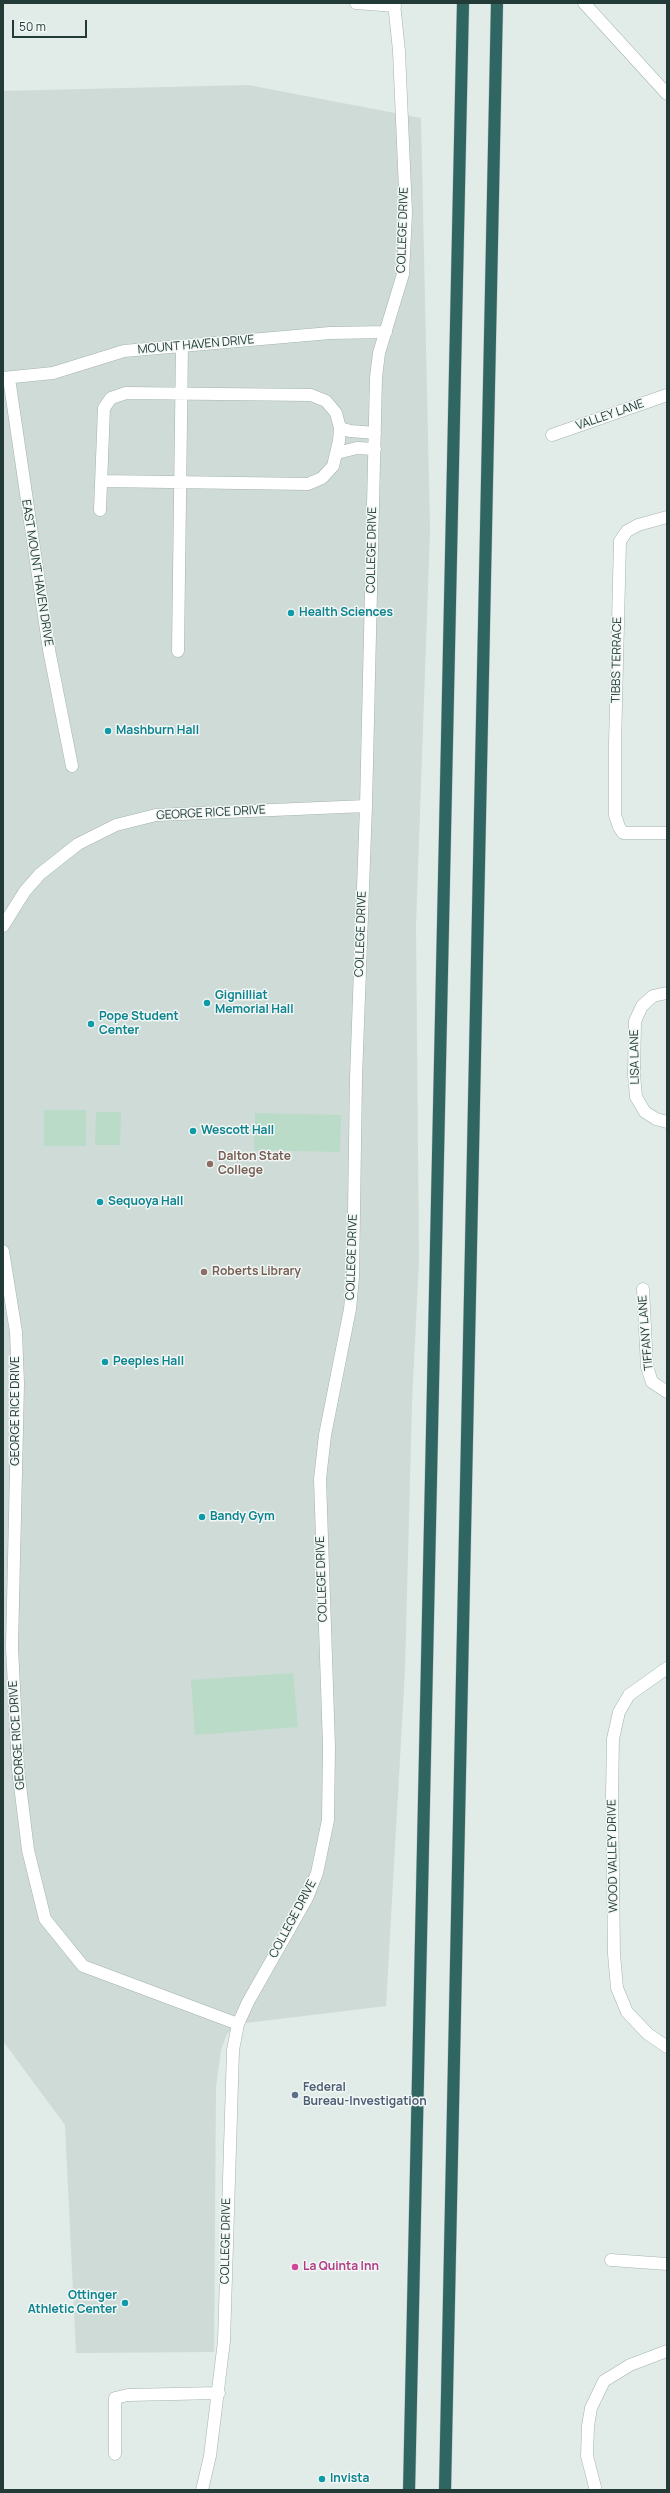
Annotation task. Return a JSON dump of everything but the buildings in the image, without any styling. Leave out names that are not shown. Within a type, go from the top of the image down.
[{"type":"highway","points":[[409,2490],[463,3]]},
{"type":"highway","points":[[445,2490],[497,3]]},
{"type":"street","points":[[356,3],[395,4]]},
{"type":"street","points":[[584,3],[667,94]]},
{"type":"street","name":"COLLEGE DRIVE","points":[[202,2490],[210,2456],[219,2393],[224,2341],[230,2097],[233,2050],[238,2024],[264,1971],[307,1898],[317,1873],[328,1820],[330,1770],[320,1479],[326,1428],[350,1309],[352,1277],[356,1078],[366,806],[376,377],[379,353],[403,274],[406,213],[400,51],[395,4]]},
{"type":"street","name":"MOUNT HAVEN DRIVE","points":[[6,378],[53,373],[124,351],[330,333],[386,332]]},
{"type":"street","points":[[178,651],[182,346]]},
{"type":"street","name":"EAST MOUNT HAVEN DRIVE","points":[[6,378],[46,636],[72,766]]},
{"type":"street","points":[[100,510],[104,408],[111,398],[126,393],[311,395],[326,401],[336,412],[340,428],[337,453],[333,466],[322,478],[308,484],[102,481]]},
{"type":"street","name":"VALLEY LANE","points":[[552,435],[667,395]]},
{"type":"street","points":[[340,428],[350,431],[375,433]]},
{"type":"street","points":[[337,453],[357,448],[375,449]]},
{"type":"street","name":"TIBBS TERRACE","points":[[667,517],[638,525],[627,531],[620,541],[615,815],[623,833],[667,833]]},
{"type":"street","name":"GEORGE RICE DRIVE","points":[[3,926],[25,891],[40,874],[78,844],[116,826],[156,815],[366,806]]},
{"type":"street","name":"LISA LANE","points":[[667,993],[653,996],[642,1006],[635,1021],[634,1075],[636,1096],[645,1112],[656,1119],[667,1122]]},
{"type":"street","name":"GEORGE RICE DRIVE","points":[[3,1251],[16,1332],[18,1384],[12,1648],[18,1768],[28,1850],[46,1919],[83,1966],[238,2024]]},
{"type":"street","name":"TIFFANY LANE","points":[[643,1289],[647,1367],[652,1382],[667,1392]]},
{"type":"street","name":"WOOD VALLEY DRIVE","points":[[667,1668],[630,1695],[619,1712],[613,1739],[612,1794],[614,1954],[617,1988],[627,2012],[648,2034],[667,2047]]},
{"type":"street","points":[[611,2260],[667,2264]]},
{"type":"street","points":[[595,2487],[587,2456],[588,2426],[591,2408],[604,2381],[630,2365],[667,2350]]},
{"type":"street","points":[[116,2454],[115,2398],[128,2395],[219,2393]]},
{"type":"shaded area","name":"Dalton State College","points":[[248,85],[421,118],[430,530],[416,925],[419,1260],[412,1402],[405,1670],[386,2006],[238,2024],[227,2034],[221,2050],[216,2087],[214,2352],[76,2353],[65,2125],[3,2041],[3,91]]},
{"type":"green space","points":[[44,1110],[86,1110],[86,1146],[44,1146]]},
{"type":"green space","points":[[96,1112],[121,1112],[120,1145],[95,1145]]},
{"type":"green space","points":[[255,1113],[341,1115],[340,1152],[254,1150]]},
{"type":"green space","points":[[293,1673],[298,1727],[195,1735],[191,1680]]},
{"type":"place","name":"Health Sciences","points":[[291,613]]},
{"type":"place","name":"Mashburn Hall","points":[[108,731]]},
{"type":"place","name":"Gignilliat Memorial Hall","points":[[207,1003]]},
{"type":"place","name":"Pope Student Center","points":[[91,1024]]},
{"type":"place","name":"Wescott Hall","points":[[193,1131]]},
{"type":"place","name":"Dalton State College","points":[[210,1164]]},
{"type":"place","name":"Sequoya Hall","points":[[100,1202]]},
{"type":"place","name":"Roberts Library","points":[[204,1272]]},
{"type":"place","name":"Peeples Hall","points":[[105,1362]]},
{"type":"place","name":"Bandy Gym","points":[[202,1517]]},
{"type":"place","name":"Federal Bureau-Investigation","points":[[295,2095]]},
{"type":"place","name":"La Quinta Inn","points":[[295,2267]]},
{"type":"place","name":"Ottinger Athletic Center","points":[[125,2303]]},
{"type":"place","name":"Invista","points":[[322,2479]]}]
